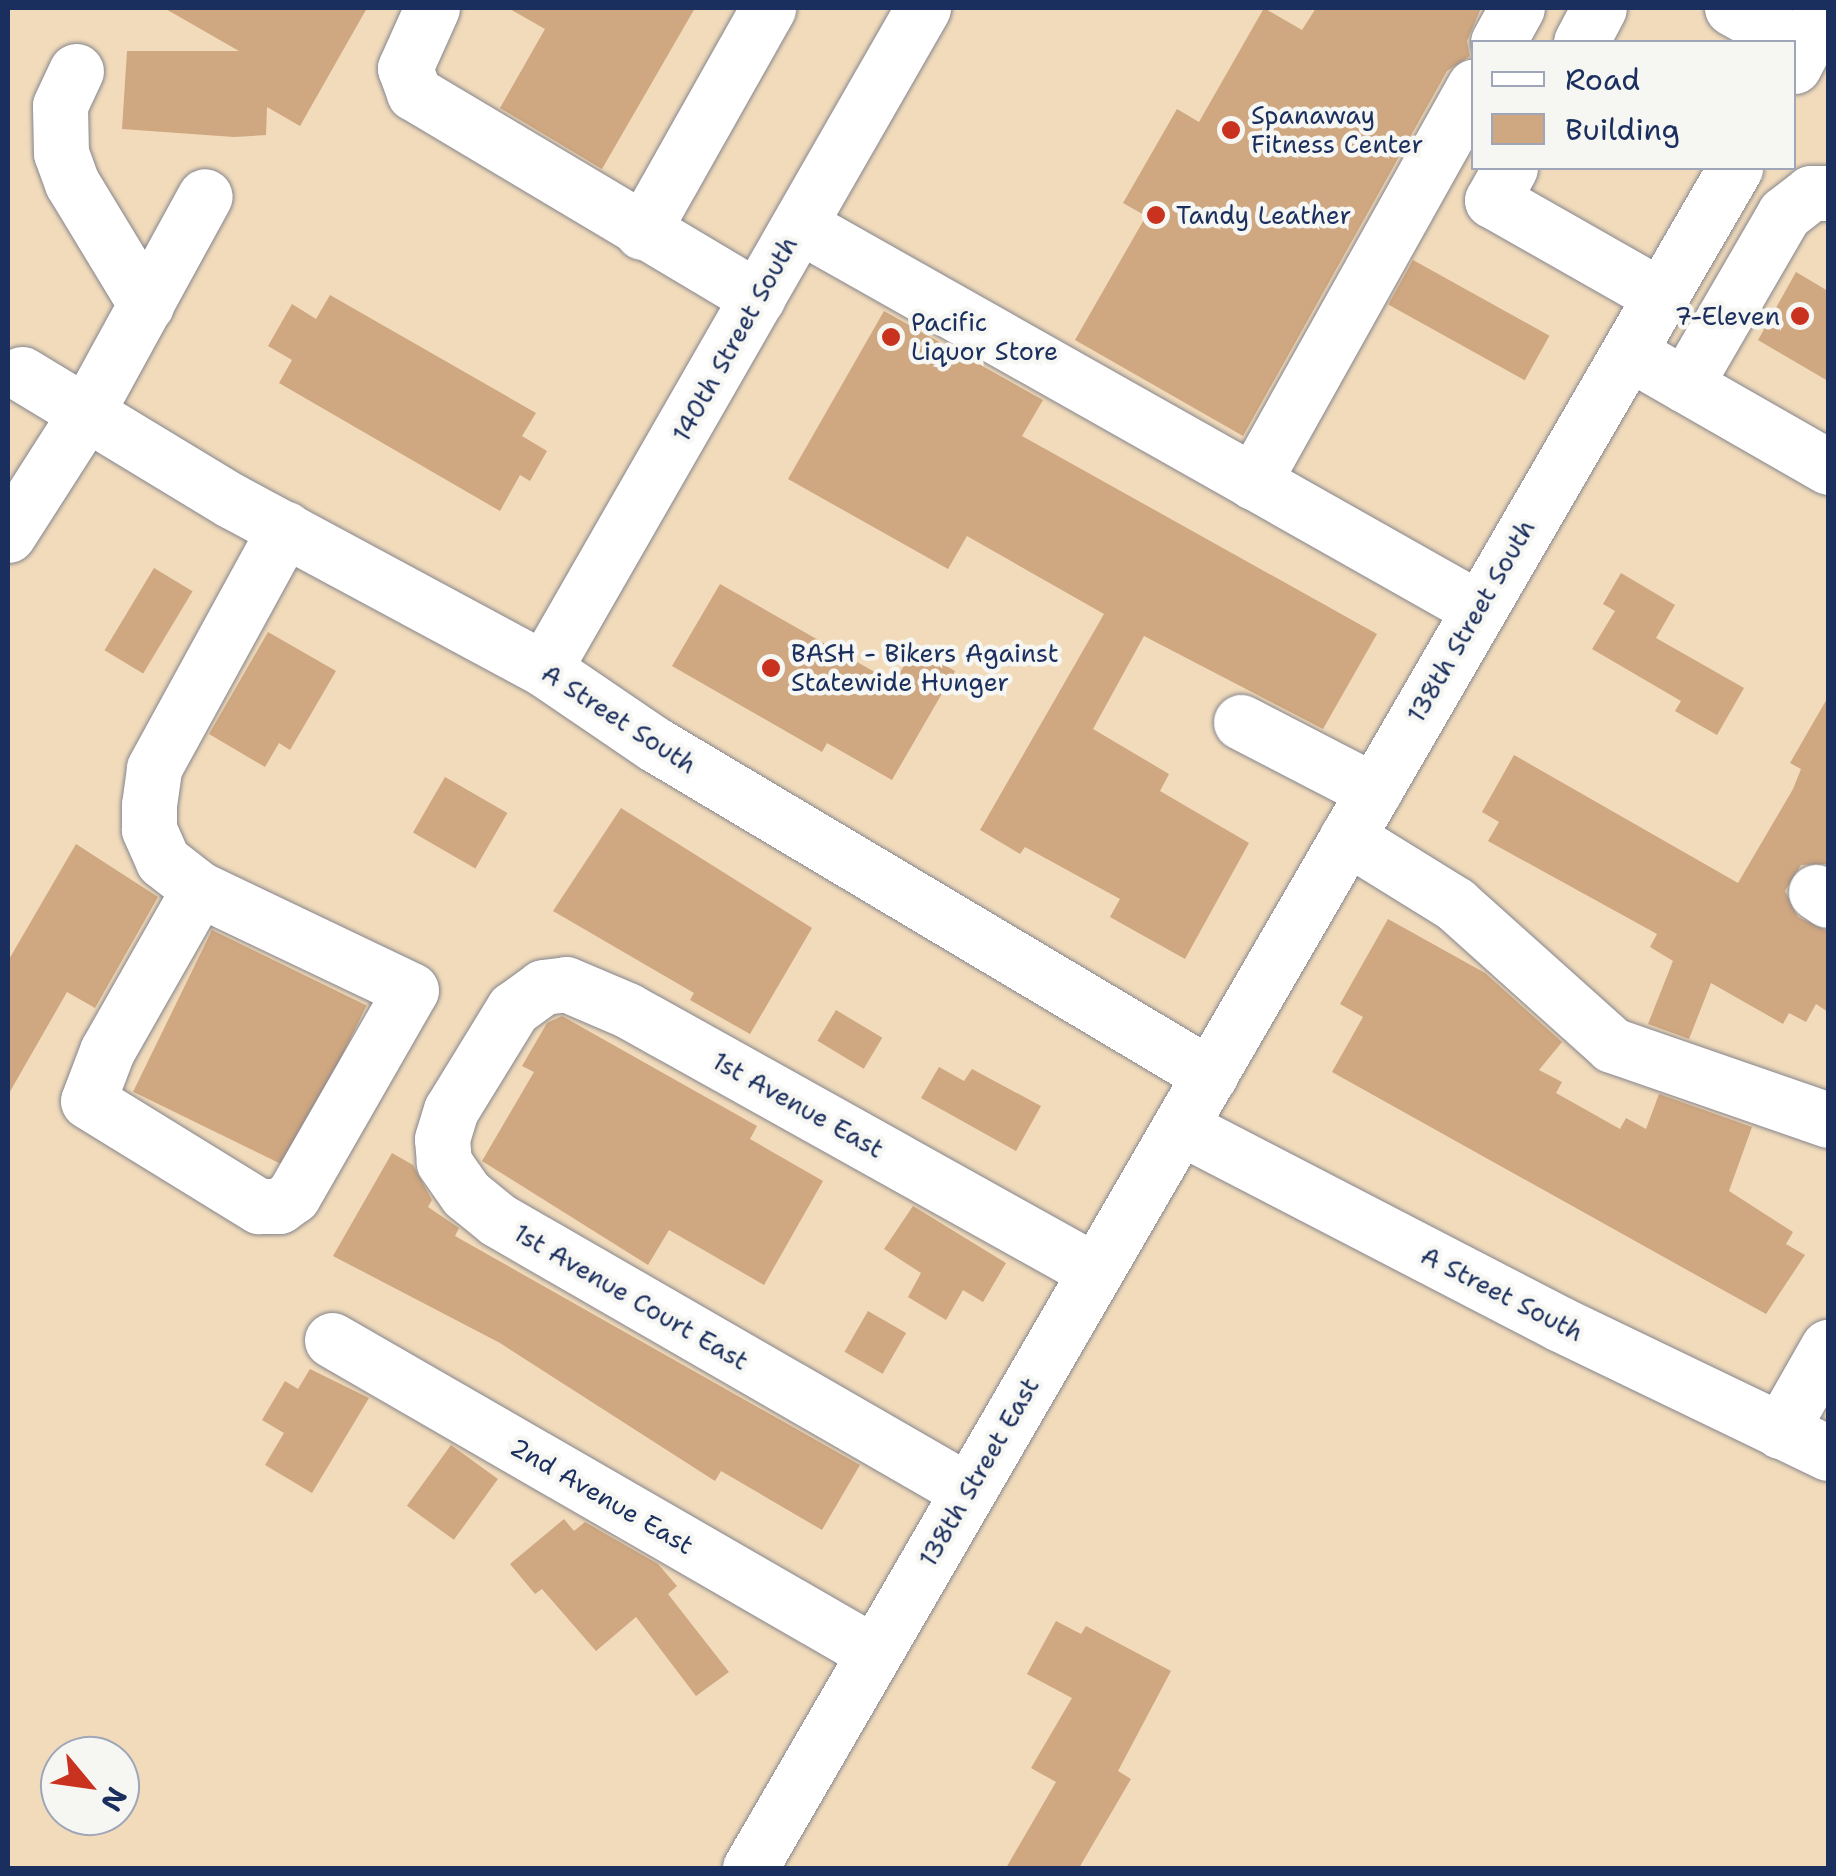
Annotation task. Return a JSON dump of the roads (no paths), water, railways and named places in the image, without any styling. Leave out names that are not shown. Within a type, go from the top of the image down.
[{"type":"street","points":[[432,8],[405,68],[414,93],[758,298]]},
{"type":"street","points":[[642,232],[768,8]]},
{"type":"street","name":"140th Street South","points":[[544,670],[923,8]]},
{"type":"street","points":[[1499,40],[1518,8]]},
{"type":"street","points":[[1582,40],[1600,8]]},
{"type":"street","points":[[1732,8],[1806,45]]},
{"type":"street","points":[[76,71],[60,106],[61,153],[72,182],[146,305]]},
{"type":"street","points":[[1253,482],[1471,91]]},
{"type":"street","name":"138th Street South","points":[[1210,1076],[1733,170]]},
{"type":"street","points":[[1501,184],[1661,296]]},
{"type":"street","points":[[1686,384],[1784,214],[1811,193],[1828,192]]},
{"type":"street","points":[[8,535],[86,413],[205,196]]},
{"type":"street","points":[[799,225],[1479,609]]},
{"type":"street","points":[[1628,352],[1824,454]]},
{"type":"street","name":"A Street South","points":[[22,374],[285,529],[544,670],[656,745],[1210,1076]]},
{"type":"street","points":[[199,889],[107,1051],[88,1101],[259,1206],[279,1206],[293,1196],[411,990],[199,889],[164,861],[150,829],[154,768],[285,529]]},
{"type":"street","points":[[1240,722],[1360,814],[1612,1045],[1828,1120]]},
{"type":"street","name":"1st Avenue East","points":[[502,1022],[532,993],[554,984],[600,996],[1094,1270]]},
{"type":"street","name":"1st Avenue Court East","points":[[502,1022],[444,1124],[444,1162],[466,1194],[520,1234],[968,1492]]},
{"type":"street","name":"138th Street East","points":[[750,1868],[1210,1076]]},
{"type":"street","name":"A Street South","points":[[1180,1127],[1828,1453]]},
{"type":"street","name":"2nd Avenue East","points":[[332,1340],[873,1652]]},
{"type":"street","points":[[1780,1431],[1828,1348]]},
{"type":"place","name":"Spanaway Fitness Center","points":[[1231,130]]},
{"type":"place","name":"Tandy Leather","points":[[1156,215]]},
{"type":"place","name":"7-Eleven","points":[[1800,316]]},
{"type":"place","name":"Pacific Liquor Store","points":[[891,337]]},
{"type":"place","name":"BASH - Bikers Against Statewide Hunger","points":[[771,668]]}]
